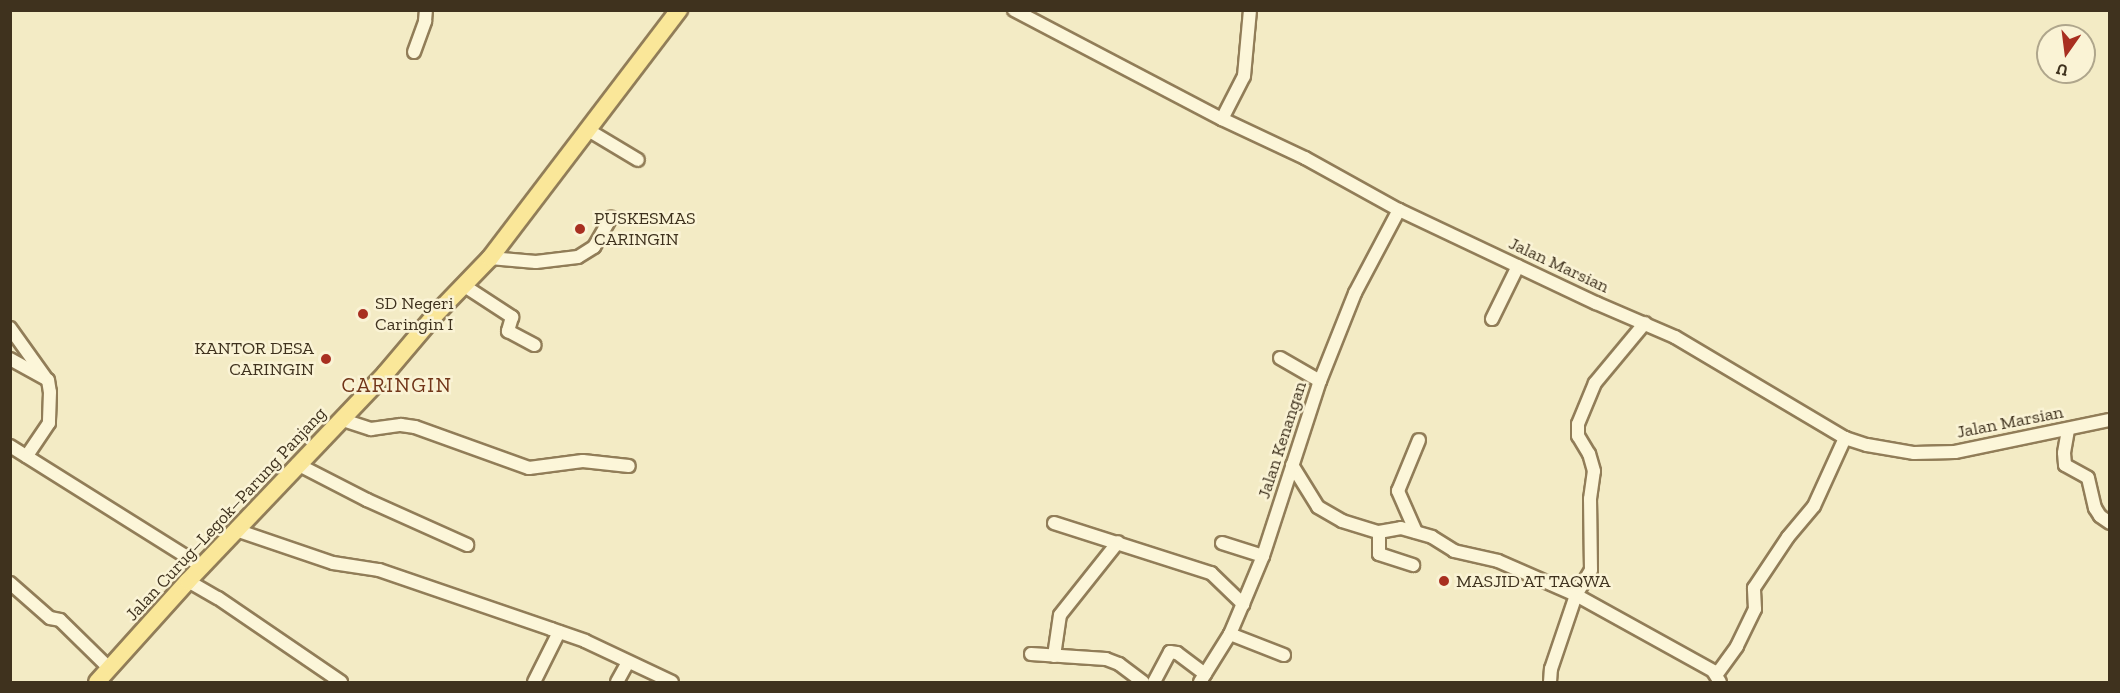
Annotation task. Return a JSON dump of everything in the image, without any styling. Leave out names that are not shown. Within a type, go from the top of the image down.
[{"type":"main road","name":"Jalan Curug–Legok–Parung Panjang","points":[[98,682],[188,581],[385,374],[463,285],[490,258],[679,10]]},
{"type":"street","points":[[414,52],[425,21],[426,10]]},
{"type":"street","name":"Jalan Marsian","points":[[1014,10],[1222,119],[1305,158],[1399,210],[1676,337],[1845,438],[1868,445],[1914,453],[1955,452],[2109,420]]},
{"type":"street","points":[[1222,119],[1244,76],[1250,10]]},
{"type":"street","points":[[588,130],[638,160]]},
{"type":"street","name":"Jalan Kenangan","points":[[1202,678],[1230,634],[1243,604],[1263,556],[1320,381],[1355,293],[1399,210]]},
{"type":"street","points":[[490,258],[537,262],[578,257],[594,248],[611,218]]},
{"type":"street","points":[[1492,319],[1518,266]]},
{"type":"street","points":[[463,285],[512,317],[508,331],[534,345]]},
{"type":"street","points":[[1550,682],[1551,669],[1576,595],[1592,570],[1590,499],[1594,471],[1589,454],[1578,436],[1578,424],[1595,383],[1645,323]]},
{"type":"street","points":[[10,328],[48,380],[51,410],[49,423],[27,456]]},
{"type":"street","points":[[1280,358],[1320,381]]},
{"type":"street","points":[[10,359],[48,380]]},
{"type":"street","points":[[340,419],[371,429],[401,425],[415,427],[529,468],[583,461],[629,466]]},
{"type":"street","points":[[2068,430],[2064,460],[2066,465],[2088,478],[2095,508],[2100,516],[2109,523]]},
{"type":"street","points":[[1292,465],[1318,507],[1342,521],[1379,532],[1401,528],[1432,537],[1454,551],[1498,561],[1576,595],[1718,678],[1755,609],[1754,588],[1788,537],[1814,506],[1845,438]]},
{"type":"street","points":[[1416,532],[1399,499],[1398,491],[1419,440]]},
{"type":"street","points":[[10,446],[203,567]]},
{"type":"street","points":[[297,464],[367,500],[467,545]]},
{"type":"street","points":[[1054,523],[1211,573],[1243,604]]},
{"type":"street","points":[[236,530],[333,563],[379,570],[559,632],[672,682]]},
{"type":"street","points":[[1379,532],[1377,550],[1381,556],[1413,565]]},
{"type":"street","points":[[1054,656],[1060,615],[1118,542]]},
{"type":"street","points":[[1222,543],[1263,556]]},
{"type":"street","points":[[188,581],[218,598],[327,679],[341,682]]},
{"type":"street","points":[[10,583],[50,618],[60,620],[110,669]]},
{"type":"street","points":[[534,682],[559,632]]},
{"type":"street","points":[[1230,634],[1284,655]]},
{"type":"street","points":[[1155,682],[1170,652],[1177,653],[1202,678]]},
{"type":"street","points":[[1031,654],[1106,659],[1119,664],[1143,682]]},
{"type":"street","points":[[618,682],[628,662]]},
{"type":"place","name":"PUSKESMAS CARINGIN","points":[[580,229]]},
{"type":"place","name":"SD Negeri Caringin I","points":[[363,314]]},
{"type":"place","name":"KANTOR DESA CARINGIN","points":[[326,359]]},
{"type":"place","name":"MASJID AT TAQWA","points":[[1444,581]]},
{"type":"district","name":"CARINGIN","points":[[397,385]]}]
